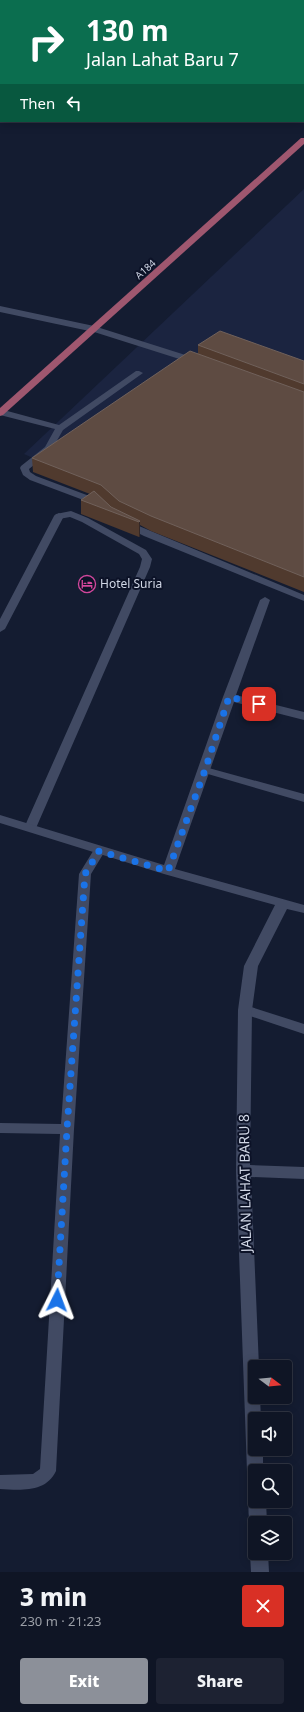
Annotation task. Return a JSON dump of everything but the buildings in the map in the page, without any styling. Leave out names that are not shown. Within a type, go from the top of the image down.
[{"type":"main road","name":"A184","points":[[0,413],[304,140]]},
{"type":"street","points":[[0,309],[94,329]]},
{"type":"street","points":[[0,629],[58,516]]},
{"type":"street","points":[[168,871],[205,770],[229,697],[265,600]]},
{"type":"street","points":[[229,697],[304,716]]},
{"type":"street","points":[[0,819],[99,851],[304,909]]},
{"type":"street","name":"JALAN LAHAT BARU 8","points":[[255,1464],[243,1171],[245,1010],[251,966],[283,903]]},
{"type":"street","points":[[243,1171],[304,1173]]},
{"type":"street","points":[[259,1560],[260,1572]]},
{"type":"lane","points":[[94,329],[205,364]]},
{"type":"lane","points":[[104,508],[98,502],[33,478],[26,473],[24,468],[48,449],[60,428],[139,373]]},
{"type":"lane","points":[[0,413],[60,428]]},
{"type":"lane","points":[[30,828],[145,567],[147,559],[143,552],[85,520],[71,514],[58,516]]},
{"type":"lane","points":[[115,518],[147,534],[304,598]]},
{"type":"lane","points":[[205,770],[304,798]]},
{"type":"lane","points":[[0,1482],[36,1482],[44,1477],[48,1471],[67,1129],[85,874],[99,851]]},
{"type":"lane","points":[[245,1010],[304,1029]]},
{"type":"lane","points":[[0,1128],[67,1129]]},
{"type":"shaded area","points":[[304,189],[304,578],[24,454]]},
{"type":"place","name":"Hotel Suria","points":[[87,584]]},
{"type":"route","points":[[57,1300],[67,1129],[85,874],[99,851],[168,871],[205,770],[229,697],[259,704]]}]
